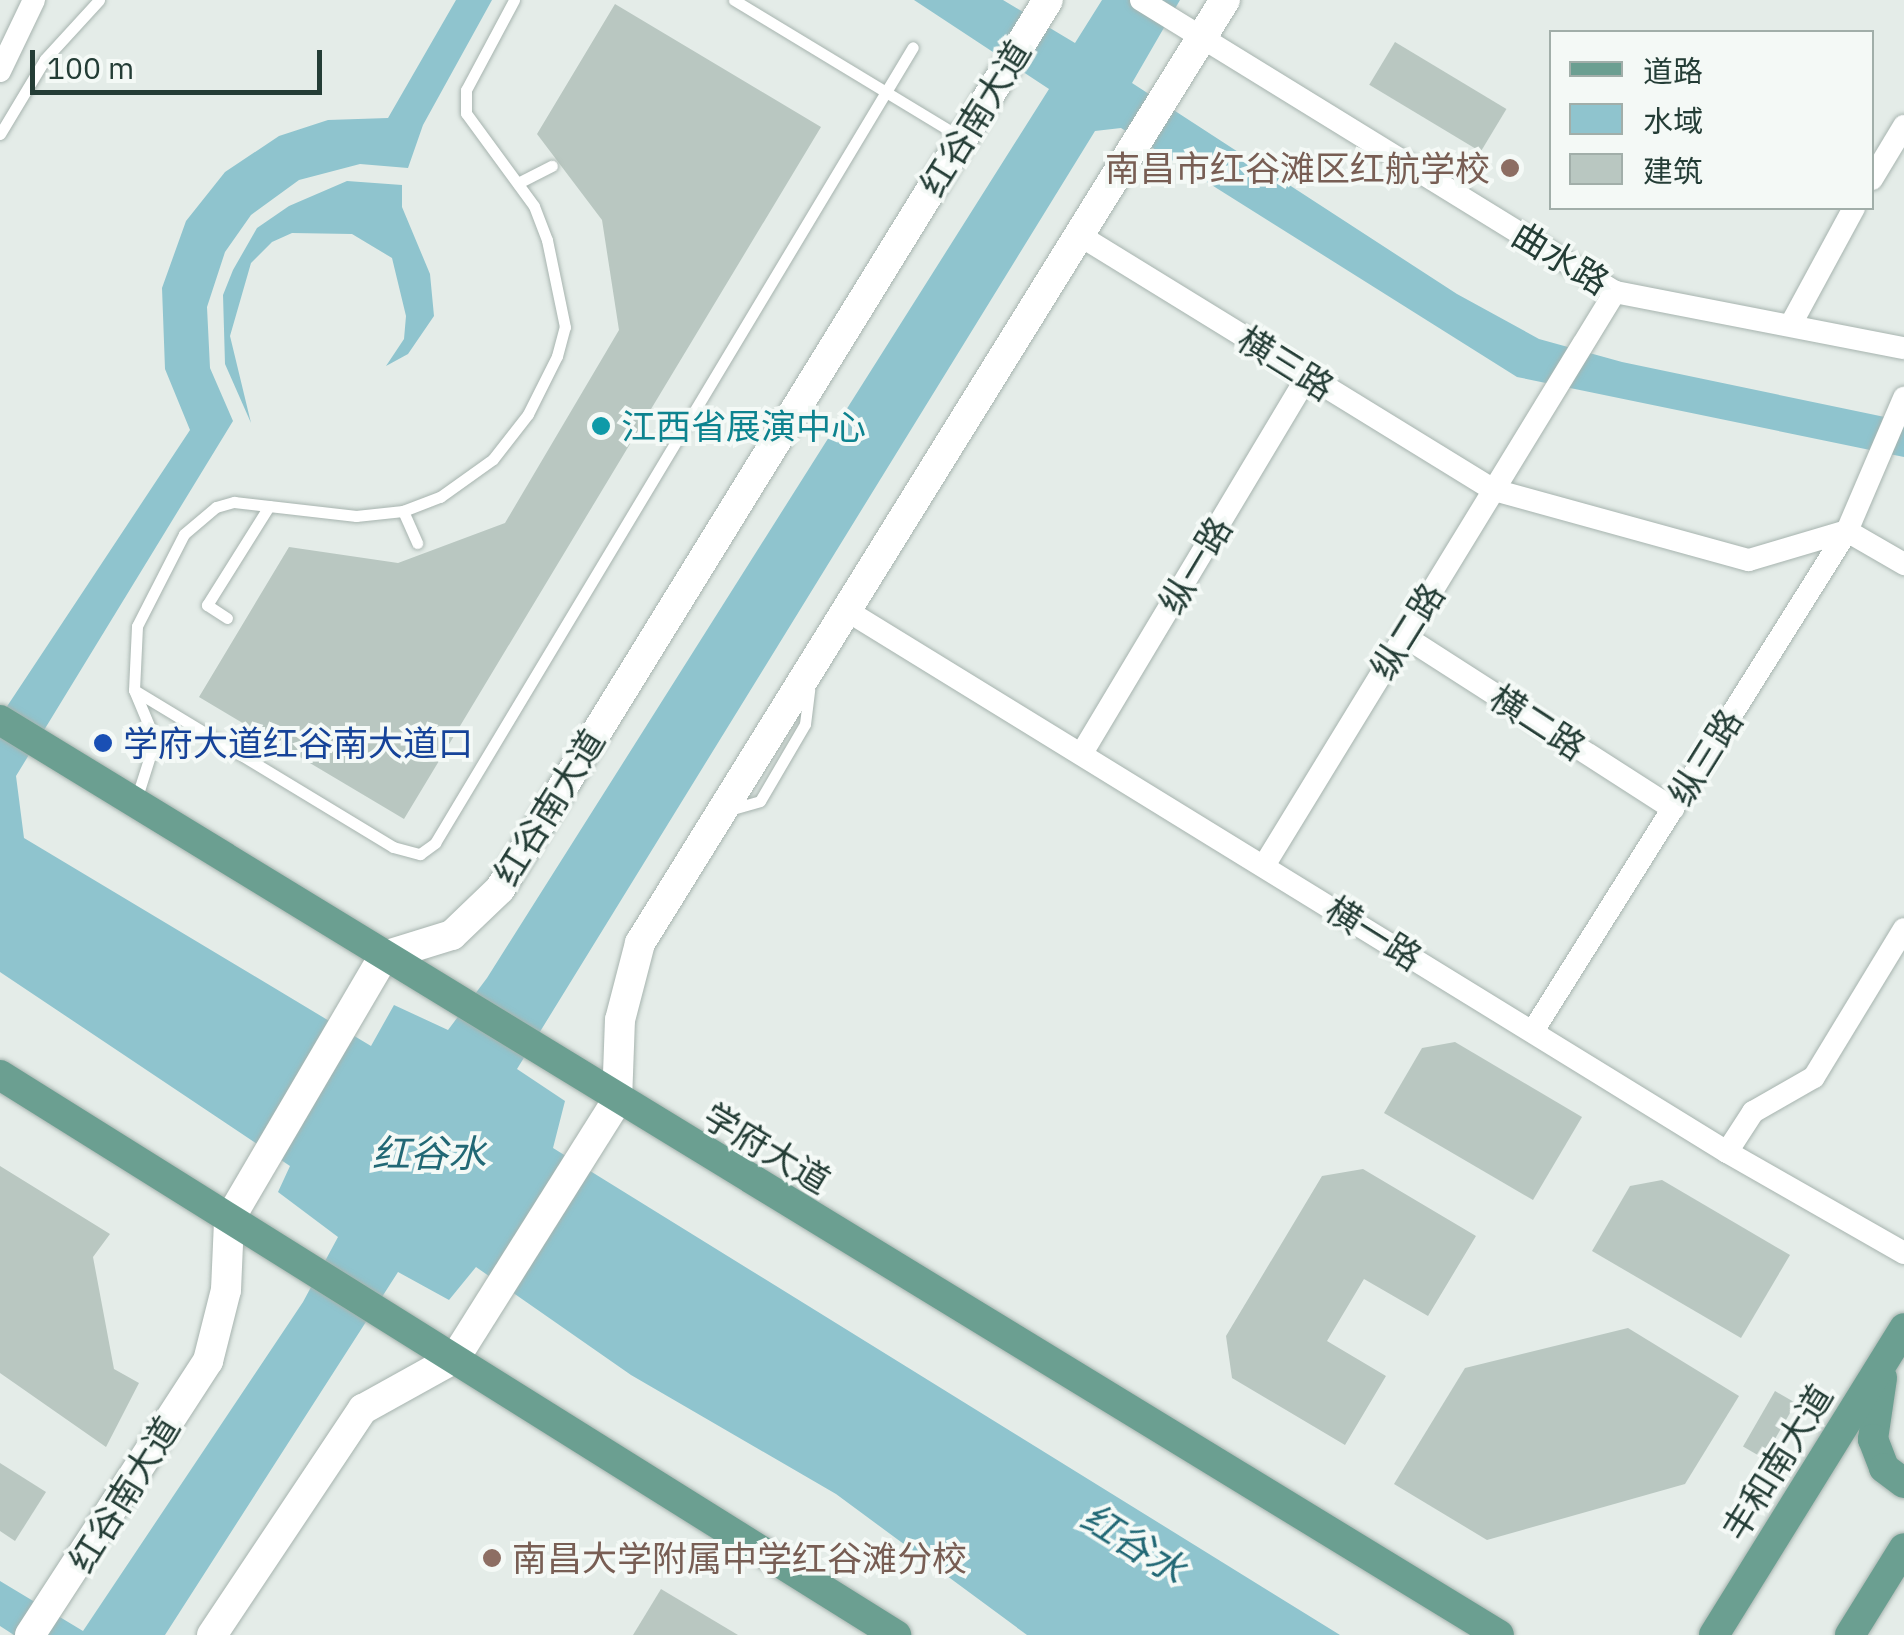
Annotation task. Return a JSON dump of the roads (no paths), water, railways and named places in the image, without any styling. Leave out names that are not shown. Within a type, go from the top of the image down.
[{"type":"main road","points":[[212,1635],[363,1409],[455,1358],[616,1101],[620,1020],[640,943],[1225,0]]},
{"type":"main road","name":"红谷南大道","points":[[30,1635],[208,1361],[226,1290],[229,1220],[257,1165],[384,956],[452,935],[500,889],[1044,8]]},
{"type":"main road","name":"学府大道","points":[[0,720],[616,1101],[1499,1635]]},
{"type":"main road","points":[[0,1075],[896,1635]]},
{"type":"main road","points":[[1898,1337],[1874,1406],[1872,1440],[1884,1468],[1904,1483]]},
{"type":"main road","name":"丰和南大道","points":[[1714,1635],[1898,1337]]},
{"type":"main road","points":[[1850,1635],[1904,1548]]},
{"type":"main road","points":[[1706,1635],[1734,1602]]},
{"type":"street","points":[[0,71],[34,0]]},
{"type":"street","name":"曲水路","points":[[1141,0],[1615,292],[1904,348]]},
{"type":"street","points":[[1874,176],[1904,126]]},
{"type":"street","points":[[1791,324],[1853,210]]},
{"type":"street","name":"横三路","points":[[1079,236],[1494,490],[1749,560],[1848,531]]},
{"type":"street","name":"纵二路","points":[[1264,864],[1494,490],[1589,344],[1615,292]]},
{"type":"street","name":"纵一路","points":[[1082,753],[1308,376]]},
{"type":"street","name":"纵三路","points":[[1533,1031],[1848,531],[1874,481],[1901,403]]},
{"type":"street","points":[[1848,531],[1904,564]]},
{"type":"street","name":"横一路","points":[[846,610],[1726,1152],[1904,1253]]},
{"type":"street","name":"横二路","points":[[1404,636],[1672,809]]},
{"type":"street","points":[[1726,1152],[1752,1112],[1814,1077],[1904,929]]},
{"type":"lane","points":[[0,134],[45,59],[99,0]]},
{"type":"lane","points":[[135,802],[155,740],[134,690],[138,626],[184,534],[216,507],[269,506],[356,516],[402,511],[440,496],[493,460],[528,414],[557,356],[565,327],[560,293],[540,223],[518,183],[466,113],[466,101],[514,0]]},
{"type":"lane","points":[[734,0],[962,138]]},
{"type":"lane","points":[[134,690],[393,848],[420,854],[435,843],[913,47]]},
{"type":"lane","points":[[518,183],[552,166]]},
{"type":"lane","points":[[227,618],[206,605],[269,506]]},
{"type":"lane","points":[[402,511],[417,543]]},
{"type":"water","name":"红谷水","points":[[456,0],[492,0],[423,125],[408,168],[360,164],[299,180],[251,215],[225,252],[207,307],[210,368],[233,421],[16,776],[24,838],[371,1046],[394,1005],[448,1030],[487,978],[1049,89],[914,0],[1003,0],[1075,43],[1102,0],[1180,0],[1132,83],[1457,294],[1539,339],[1622,362],[1904,421],[1904,457],[1517,377],[1121,128],[1095,131],[517,1069],[565,1101],[553,1148],[1340,1635],[1027,1635],[836,1494],[631,1375],[476,1267],[449,1300],[398,1272],[165,1635],[14,1635],[0,1626],[0,1581],[83,1631],[303,1302],[338,1237],[278,1192],[290,1166],[0,972],[0,717],[190,430],[165,369],[162,288],[186,221],[225,172],[279,136],[328,120],[388,118]]},
{"type":"water","points":[[347,181],[402,185],[402,207],[430,274],[434,316],[408,354],[386,366],[404,339],[406,316],[392,258],[352,234],[292,233],[272,242],[251,263],[230,336],[251,423],[225,364],[223,295],[257,228],[289,206]]},
{"type":"place","name":"南昌市红谷滩区红航学校","points":[[1510,168]]},
{"type":"place","name":"江西省展演中心","points":[[601,426]]},
{"type":"place","name":"学府大道红谷南大道口","points":[[103,743]]},
{"type":"place","name":"南昌大学附属中学红谷滩分校","points":[[492,1558]]}]
